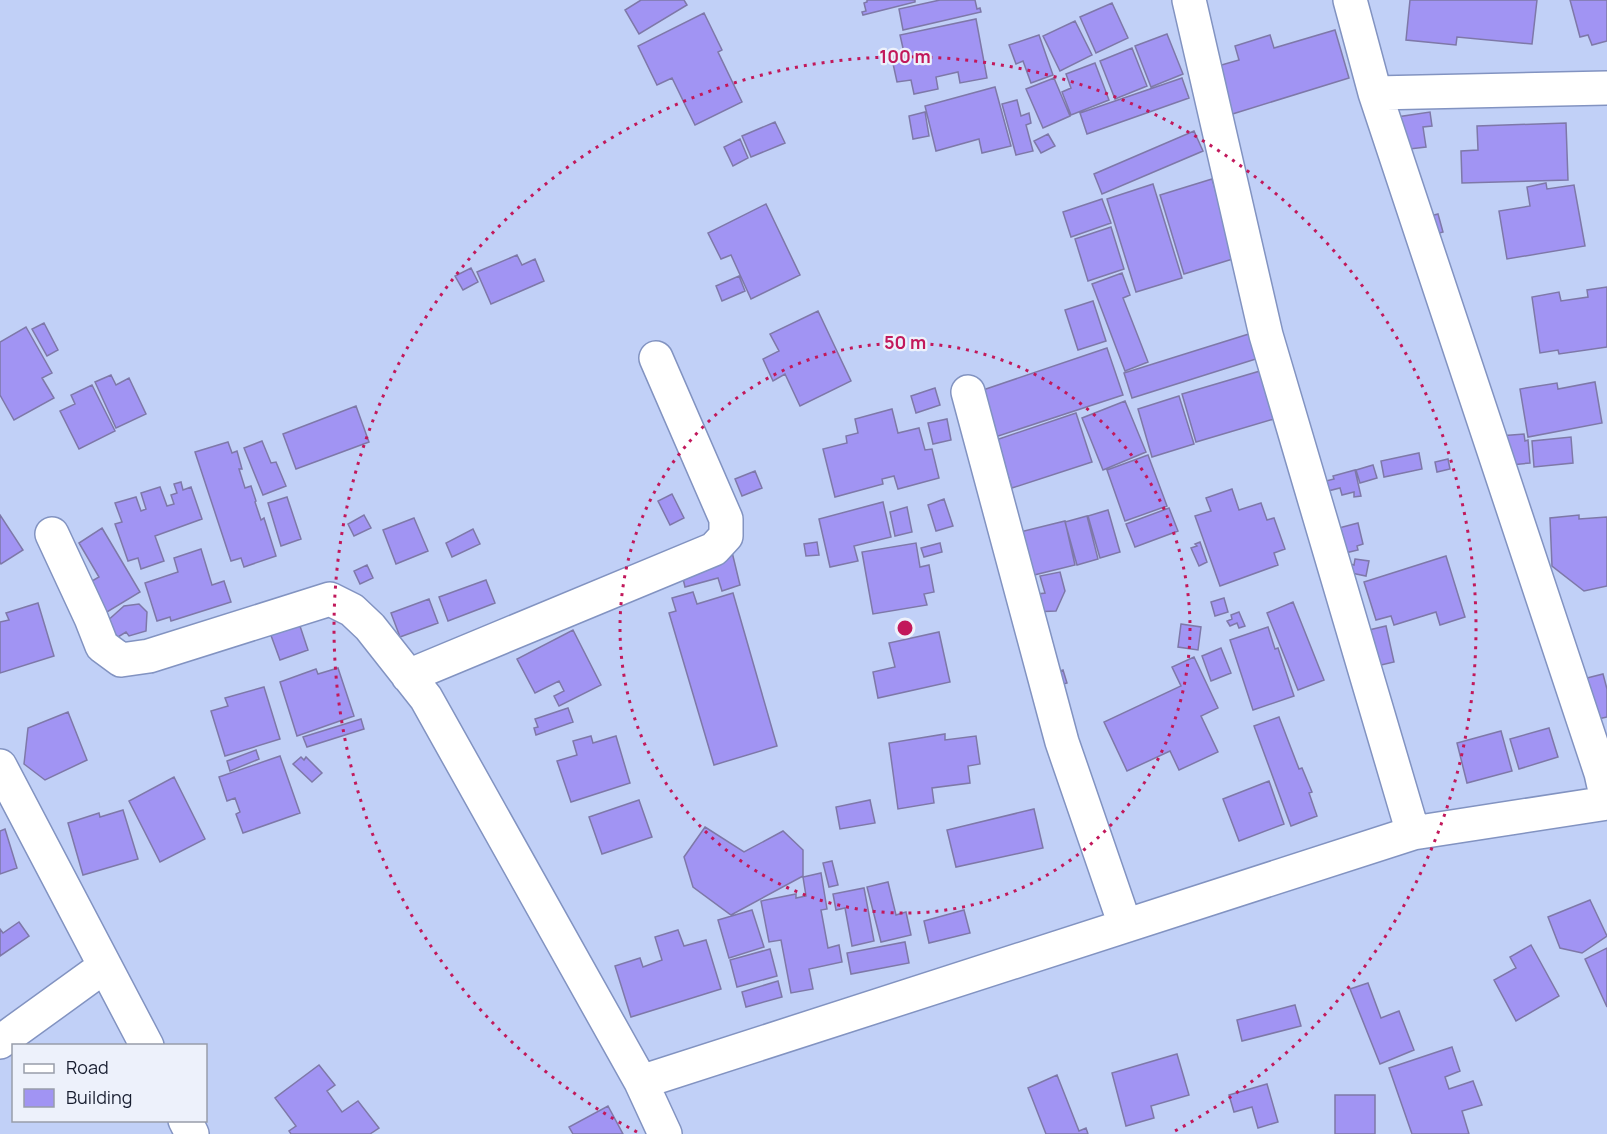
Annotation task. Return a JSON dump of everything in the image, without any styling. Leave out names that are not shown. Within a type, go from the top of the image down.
[{"type":"street","points":[[1189,0],[1266,334],[1413,833]]},
{"type":"street","points":[[641,1082],[1413,833],[1607,802],[1601,773],[1375,93],[1350,0]]},
{"type":"street","points":[[1375,93],[1607,88]]},
{"type":"street","points":[[408,676],[714,549],[726,536],[726,519],[656,358]]},
{"type":"street","points":[[968,392],[1062,742],[1125,925]]},
{"type":"street","points":[[52,534],[102,646],[121,660],[149,656],[330,599],[352,610],[370,627],[426,698],[641,1082],[665,1134]]},
{"type":"street","points":[[0,766],[146,1044]]},
{"type":"street","points":[[0,1042],[105,966]]},
{"type":"building","points":[[641,0],[684,0],[687,5],[639,34],[625,10]]},
{"type":"building","points":[[867,0],[915,0],[915,2],[863,15],[862,12],[866,11],[864,3]]},
{"type":"building","points":[[940,0],[975,0],[977,9],[980,8],[981,12],[903,30],[899,9]]},
{"type":"building","points":[[1410,0],[1537,0],[1532,44],[1457,37],[1456,45],[1406,40]]},
{"type":"building","points":[[1570,0],[1607,0],[1607,41],[1592,45],[1588,35],[1580,37]]},
{"type":"building","points":[[1112,3],[1128,38],[1096,53],[1080,17]]},
{"type":"building","points":[[704,13],[722,50],[718,52],[742,102],[695,125],[672,78],[657,85],[638,46]]},
{"type":"building","points":[[976,19],[987,78],[960,83],[958,72],[936,77],[938,89],[914,94],[911,80],[897,82],[892,59],[905,57],[900,35]]},
{"type":"building","points":[[1075,21],[1092,55],[1060,71],[1043,36]]},
{"type":"building","points":[[1335,30],[1349,78],[1226,116],[1211,68],[1239,60],[1235,46],[1270,35],[1274,48]]},
{"type":"building","points":[[1167,34],[1183,74],[1151,87],[1135,46]]},
{"type":"building","points":[[1039,35],[1053,75],[1031,83],[1023,61],[1016,64],[1009,45]]},
{"type":"building","points":[[1132,48],[1147,86],[1115,99],[1100,61]]},
{"type":"building","points":[[1095,63],[1109,100],[1071,115],[1062,92],[1071,88],[1066,74]]},
{"type":"building","points":[[1054,78],[1070,116],[1043,128],[1026,89]]},
{"type":"building","points":[[1182,78],[1189,98],[1087,134],[1080,113]]},
{"type":"building","points":[[995,87],[1011,146],[982,153],[979,139],[936,151],[925,106]]},
{"type":"building","points":[[1017,100],[1021,116],[1029,113],[1031,123],[1026,125],[1033,151],[1016,155],[1002,104]]},
{"type":"building","points":[[925,112],[929,136],[913,139],[909,116]]},
{"type":"building","points":[[1430,112],[1432,126],[1423,127],[1426,147],[1401,150],[1397,117]]},
{"type":"building","points":[[775,122],[785,143],[751,157],[742,136]]},
{"type":"building","points":[[1566,123],[1568,180],[1462,183],[1461,151],[1478,150],[1477,126]]},
{"type":"building","points":[[1194,131],[1203,151],[1102,194],[1094,174]]},
{"type":"building","points":[[1048,134],[1055,146],[1041,153],[1034,141]]},
{"type":"building","points":[[740,139],[748,158],[733,166],[724,147]]},
{"type":"building","points":[[1212,179],[1236,258],[1184,274],[1160,195]]},
{"type":"building","points":[[1546,183],[1547,189],[1574,185],[1585,246],[1507,259],[1499,211],[1530,206],[1527,187]]},
{"type":"building","points":[[1153,184],[1182,278],[1136,292],[1107,199]]},
{"type":"building","points":[[1102,199],[1111,223],[1071,237],[1063,212]]},
{"type":"building","points":[[766,204],[800,275],[751,299],[731,255],[721,259],[708,233]]},
{"type":"building","points":[[1438,214],[1443,232],[1428,236],[1423,218]]},
{"type":"building","points":[[1111,227],[1124,269],[1088,281],[1075,239]]},
{"type":"building","points":[[517,255],[522,265],[535,259],[544,281],[491,304],[477,272]]},
{"type":"building","points":[[471,268],[478,282],[463,290],[455,276]]},
{"type":"building","points":[[1122,273],[1130,295],[1123,298],[1148,362],[1125,371],[1092,284]]},
{"type":"building","points":[[739,276],[745,291],[722,301],[716,286]]},
{"type":"building","points":[[1607,287],[1607,347],[1559,354],[1558,350],[1540,353],[1532,297],[1559,292],[1561,301],[1588,297],[1587,290]]},
{"type":"building","points":[[1093,301],[1106,341],[1078,350],[1065,310]]},
{"type":"building","points":[[818,311],[851,381],[800,406],[785,374],[773,381],[763,359],[779,351],[770,334]]},
{"type":"building","points":[[44,323],[58,350],[47,356],[32,329]]},
{"type":"building","points":[[26,327],[52,373],[42,378],[54,398],[14,420],[0,395],[0,342]]},
{"type":"building","points":[[1252,333],[1259,358],[1132,398],[1124,373]]},
{"type":"building","points":[[1107,348],[1123,395],[992,438],[977,392]]},
{"type":"building","points":[[1260,371],[1274,419],[1196,442],[1182,394]]},
{"type":"building","points":[[111,375],[116,385],[129,378],[146,414],[116,428],[95,382]]},
{"type":"building","points":[[1595,382],[1602,423],[1528,437],[1520,389],[1557,383],[1558,389]]},
{"type":"building","points":[[92,385],[115,431],[79,449],[60,411],[75,404],[71,395]]},
{"type":"building","points":[[935,388],[940,405],[916,413],[911,396]]},
{"type":"building","points":[[1179,396],[1194,444],[1152,457],[1138,409]]},
{"type":"building","points":[[1125,401],[1146,452],[1103,470],[1082,418]]},
{"type":"building","points":[[356,406],[369,442],[296,469],[283,434]]},
{"type":"building","points":[[892,409],[898,433],[919,428],[925,450],[932,449],[939,478],[898,489],[894,476],[882,479],[883,484],[835,497],[823,449],[847,443],[846,436],[858,433],[855,419]]},
{"type":"building","points":[[1076,413],[1092,462],[1012,488],[996,440]]},
{"type":"building","points":[[947,419],[951,440],[933,444],[928,423]]},
{"type":"building","points":[[1524,434],[1525,441],[1528,440],[1530,463],[1500,466],[1499,436]]},
{"type":"building","points":[[1571,437],[1573,463],[1534,467],[1532,441]]},
{"type":"building","points":[[262,441],[271,463],[276,462],[286,486],[263,495],[244,448]]},
{"type":"building","points":[[228,442],[232,453],[237,451],[242,469],[239,469],[245,488],[251,486],[261,520],[264,518],[276,556],[244,567],[241,558],[231,561],[195,452]]},
{"type":"building","points":[[1419,453],[1422,469],[1384,477],[1381,461]]},
{"type":"building","points":[[1148,455],[1167,506],[1125,521],[1107,470]]},
{"type":"building","points":[[1448,459],[1450,469],[1437,472],[1435,462]]},
{"type":"building","points":[[1373,465],[1377,478],[1360,483],[1356,470]]},
{"type":"building","points":[[1355,470],[1361,496],[1354,497],[1354,492],[1342,495],[1340,488],[1328,491],[1326,481],[1334,479],[1333,476]]},
{"type":"building","points":[[755,471],[762,488],[742,496],[735,479]]},
{"type":"building","points":[[181,482],[183,490],[191,487],[202,519],[155,536],[164,561],[141,569],[138,558],[128,561],[115,524],[122,522],[115,503],[136,497],[141,511],[146,509],[141,493],[160,487],[167,506],[174,504],[171,495],[177,493],[174,484]]},
{"type":"building","points":[[1232,489],[1239,510],[1261,503],[1267,520],[1274,518],[1285,549],[1274,553],[1278,565],[1220,586],[1195,516],[1211,511],[1206,498]]},
{"type":"building","points":[[672,494],[684,518],[670,525],[658,501]]},
{"type":"building","points":[[287,497],[301,539],[281,546],[268,503]]},
{"type":"building","points":[[944,499],[953,526],[936,531],[928,505]]},
{"type":"building","points":[[883,502],[891,537],[854,546],[858,561],[830,567],[819,519]]},
{"type":"building","points":[[907,507],[912,532],[895,536],[890,512]]},
{"type":"building","points":[[1169,508],[1178,531],[1135,547],[1126,524]]},
{"type":"building","points":[[1108,510],[1120,552],[1100,558],[1088,516]]},
{"type":"building","points":[[0,515],[23,550],[1,564],[0,562]]},
{"type":"building","points":[[364,515],[371,528],[354,536],[348,524]]},
{"type":"building","points":[[1579,515],[1579,519],[1607,517],[1607,586],[1584,591],[1552,566],[1550,518]]},
{"type":"building","points":[[1087,516],[1098,559],[1077,565],[1065,522]]},
{"type":"building","points":[[414,518],[428,551],[396,564],[383,530]]},
{"type":"building","points":[[1065,521],[1075,565],[1030,576],[1020,532]]},
{"type":"building","points":[[1358,523],[1363,544],[1357,546],[1358,550],[1341,554],[1335,529]]},
{"type":"building","points":[[102,528],[140,592],[102,615],[85,585],[99,577],[79,543]]},
{"type":"building","points":[[473,529],[480,544],[452,557],[446,543]]},
{"type":"building","points":[[817,542],[819,555],[806,556],[804,544]]},
{"type":"building","points":[[1200,542],[1207,562],[1199,566],[1191,548]]},
{"type":"building","points":[[916,543],[920,567],[929,565],[934,592],[924,594],[927,605],[873,614],[862,552]]},
{"type":"building","points":[[940,543],[942,552],[924,557],[921,548]]},
{"type":"building","points":[[201,549],[212,585],[224,581],[231,602],[171,621],[170,617],[157,621],[145,583],[178,572],[174,558]]},
{"type":"building","points":[[732,552],[740,585],[722,591],[718,578],[685,587],[680,566]]},
{"type":"building","points":[[1446,556],[1465,617],[1440,625],[1436,612],[1394,625],[1391,616],[1376,620],[1364,582]]},
{"type":"building","points":[[1355,559],[1369,561],[1366,576],[1346,572],[1347,563],[1354,565]]},
{"type":"building","points":[[367,565],[373,578],[360,584],[354,571]]},
{"type":"building","points":[[1060,572],[1065,591],[1056,611],[1032,612],[1030,595],[1045,593],[1040,576]]},
{"type":"building","points":[[486,580],[495,603],[448,621],[439,597]]},
{"type":"building","points":[[693,592],[697,604],[733,593],[777,746],[714,765],[669,613],[676,611],[672,598]]},
{"type":"building","points":[[1224,598],[1228,612],[1215,616],[1211,602]]},
{"type":"building","points":[[429,599],[438,623],[400,637],[391,613]]},
{"type":"building","points":[[1293,602],[1324,680],[1298,690],[1267,613]]},
{"type":"building","points":[[38,603],[54,656],[0,673],[0,622],[9,620],[6,613]]},
{"type":"building","points":[[139,604],[147,612],[146,631],[129,636],[126,632],[118,637],[105,623],[124,606]]},
{"type":"building","points":[[1239,612],[1245,626],[1239,628],[1237,623],[1230,626],[1227,621],[1232,619],[1231,615]]},
{"type":"building","points":[[298,620],[308,650],[280,660],[269,630]]},
{"type":"building","points":[[1181,624],[1201,627],[1198,650],[1178,647]]},
{"type":"building","points":[[1386,626],[1394,662],[1368,668],[1360,632]]},
{"type":"building","points":[[1268,627],[1275,649],[1278,648],[1294,696],[1253,710],[1230,640]]},
{"type":"building","points":[[573,630],[601,685],[559,706],[554,696],[564,691],[559,681],[535,693],[517,659]]},
{"type":"building","points":[[939,632],[950,682],[878,698],[873,672],[895,667],[889,643]]},
{"type":"building","points":[[1221,648],[1231,673],[1211,681],[1202,656]]},
{"type":"building","points":[[1194,657],[1218,708],[1201,716],[1218,752],[1179,770],[1170,751],[1127,771],[1104,722],[1181,686],[1172,667]]},
{"type":"building","points":[[338,668],[354,716],[297,736],[280,682],[316,669],[318,674]]},
{"type":"building","points":[[1063,670],[1067,683],[1056,686],[1052,674]]},
{"type":"building","points":[[1603,674],[1607,689],[1607,717],[1589,721],[1579,680]]},
{"type":"building","points":[[264,687],[280,739],[225,756],[211,711],[228,706],[225,698]]},
{"type":"building","points":[[568,708],[573,722],[536,735],[534,728],[538,727],[535,719]]},
{"type":"building","points":[[68,712],[87,760],[45,780],[24,764],[28,728]]},
{"type":"building","points":[[1279,717],[1299,769],[1302,768],[1312,792],[1309,793],[1317,816],[1291,826],[1254,726]]},
{"type":"building","points":[[361,719],[364,729],[307,747],[303,737]]},
{"type":"building","points":[[1549,728],[1558,757],[1519,769],[1510,739]]},
{"type":"building","points":[[1501,731],[1512,771],[1467,783],[1457,743]]},
{"type":"building","points":[[945,734],[945,740],[976,736],[980,764],[968,766],[970,783],[932,788],[934,803],[898,809],[889,743]]},
{"type":"building","points":[[591,736],[593,743],[616,736],[630,783],[571,802],[557,761],[577,755],[573,741]]},
{"type":"building","points":[[256,750],[259,759],[230,771],[227,761]]},
{"type":"building","points":[[280,756],[300,813],[243,833],[236,814],[240,812],[235,798],[227,801],[219,777]]},
{"type":"building","points":[[301,757],[304,760],[306,757],[322,773],[312,782],[293,764]]},
{"type":"building","points":[[174,777],[205,839],[160,862],[129,801]]},
{"type":"building","points":[[1269,781],[1284,824],[1239,841],[1223,799]]},
{"type":"building","points":[[639,800],[652,837],[602,854],[589,817]]},
{"type":"building","points":[[870,800],[875,823],[840,829],[836,807]]},
{"type":"building","points":[[1034,809],[1043,848],[956,867],[947,830]]},
{"type":"building","points":[[123,810],[138,859],[83,875],[68,823],[99,813],[100,817]]},
{"type":"building","points":[[705,827],[744,852],[783,831],[803,850],[803,876],[731,915],[693,887],[684,857]]},
{"type":"building","points":[[5,829],[17,868],[0,874],[0,831]]},
{"type":"building","points":[[832,861],[838,885],[829,887],[823,863]]},
{"type":"building","points":[[821,873],[827,909],[821,910],[828,948],[839,945],[842,962],[809,969],[813,989],[791,993],[781,940],[769,942],[761,901],[796,894],[796,898],[806,896],[803,877]]},
{"type":"building","points":[[888,882],[896,915],[906,912],[911,935],[881,942],[867,887]]},
{"type":"building","points":[[864,888],[874,941],[852,946],[845,908],[836,910],[833,894]]},
{"type":"building","points":[[1590,900],[1607,936],[1582,953],[1560,948],[1548,917]]},
{"type":"building","points":[[752,910],[764,947],[729,958],[718,920]]},
{"type":"building","points":[[964,910],[970,933],[929,943],[924,921]]},
{"type":"building","points":[[19,922],[29,936],[0,956],[0,929],[3,933]]},
{"type":"building","points":[[678,930],[684,946],[706,940],[721,989],[631,1017],[615,966],[640,958],[643,967],[662,960],[655,937]]},
{"type":"building","points":[[905,942],[909,963],[851,974],[847,953]]},
{"type":"building","points":[[1531,945],[1559,996],[1516,1021],[1494,980],[1516,968],[1510,957]]},
{"type":"building","points":[[1607,948],[1607,1007],[1585,959]]},
{"type":"building","points":[[770,949],[777,976],[737,987],[730,960]]},
{"type":"building","points":[[778,981],[782,997],[746,1007],[742,992]]},
{"type":"building","points":[[1368,983],[1381,1018],[1399,1011],[1414,1050],[1380,1064],[1350,989]]},
{"type":"building","points":[[1295,1005],[1301,1026],[1242,1041],[1237,1020]]},
{"type":"building","points":[[1452,1047],[1460,1071],[1445,1077],[1449,1089],[1473,1081],[1482,1105],[1462,1111],[1469,1134],[1412,1134],[1389,1068]]},
{"type":"building","points":[[1177,1054],[1189,1095],[1151,1106],[1154,1118],[1126,1126],[1112,1073]]},
{"type":"building","points":[[319,1065],[335,1085],[327,1091],[342,1112],[358,1101],[379,1128],[370,1134],[291,1134],[289,1131],[296,1126],[275,1098]]},
{"type":"building","points":[[1057,1075],[1079,1131],[1086,1128],[1088,1134],[1046,1134],[1028,1088]]},
{"type":"building","points":[[1267,1084],[1278,1122],[1258,1128],[1252,1107],[1234,1112],[1229,1095]]},
{"type":"building","points":[[1335,1095],[1375,1095],[1375,1134],[1335,1134]]},
{"type":"building","points":[[608,1106],[623,1134],[573,1134],[569,1127]]}]
